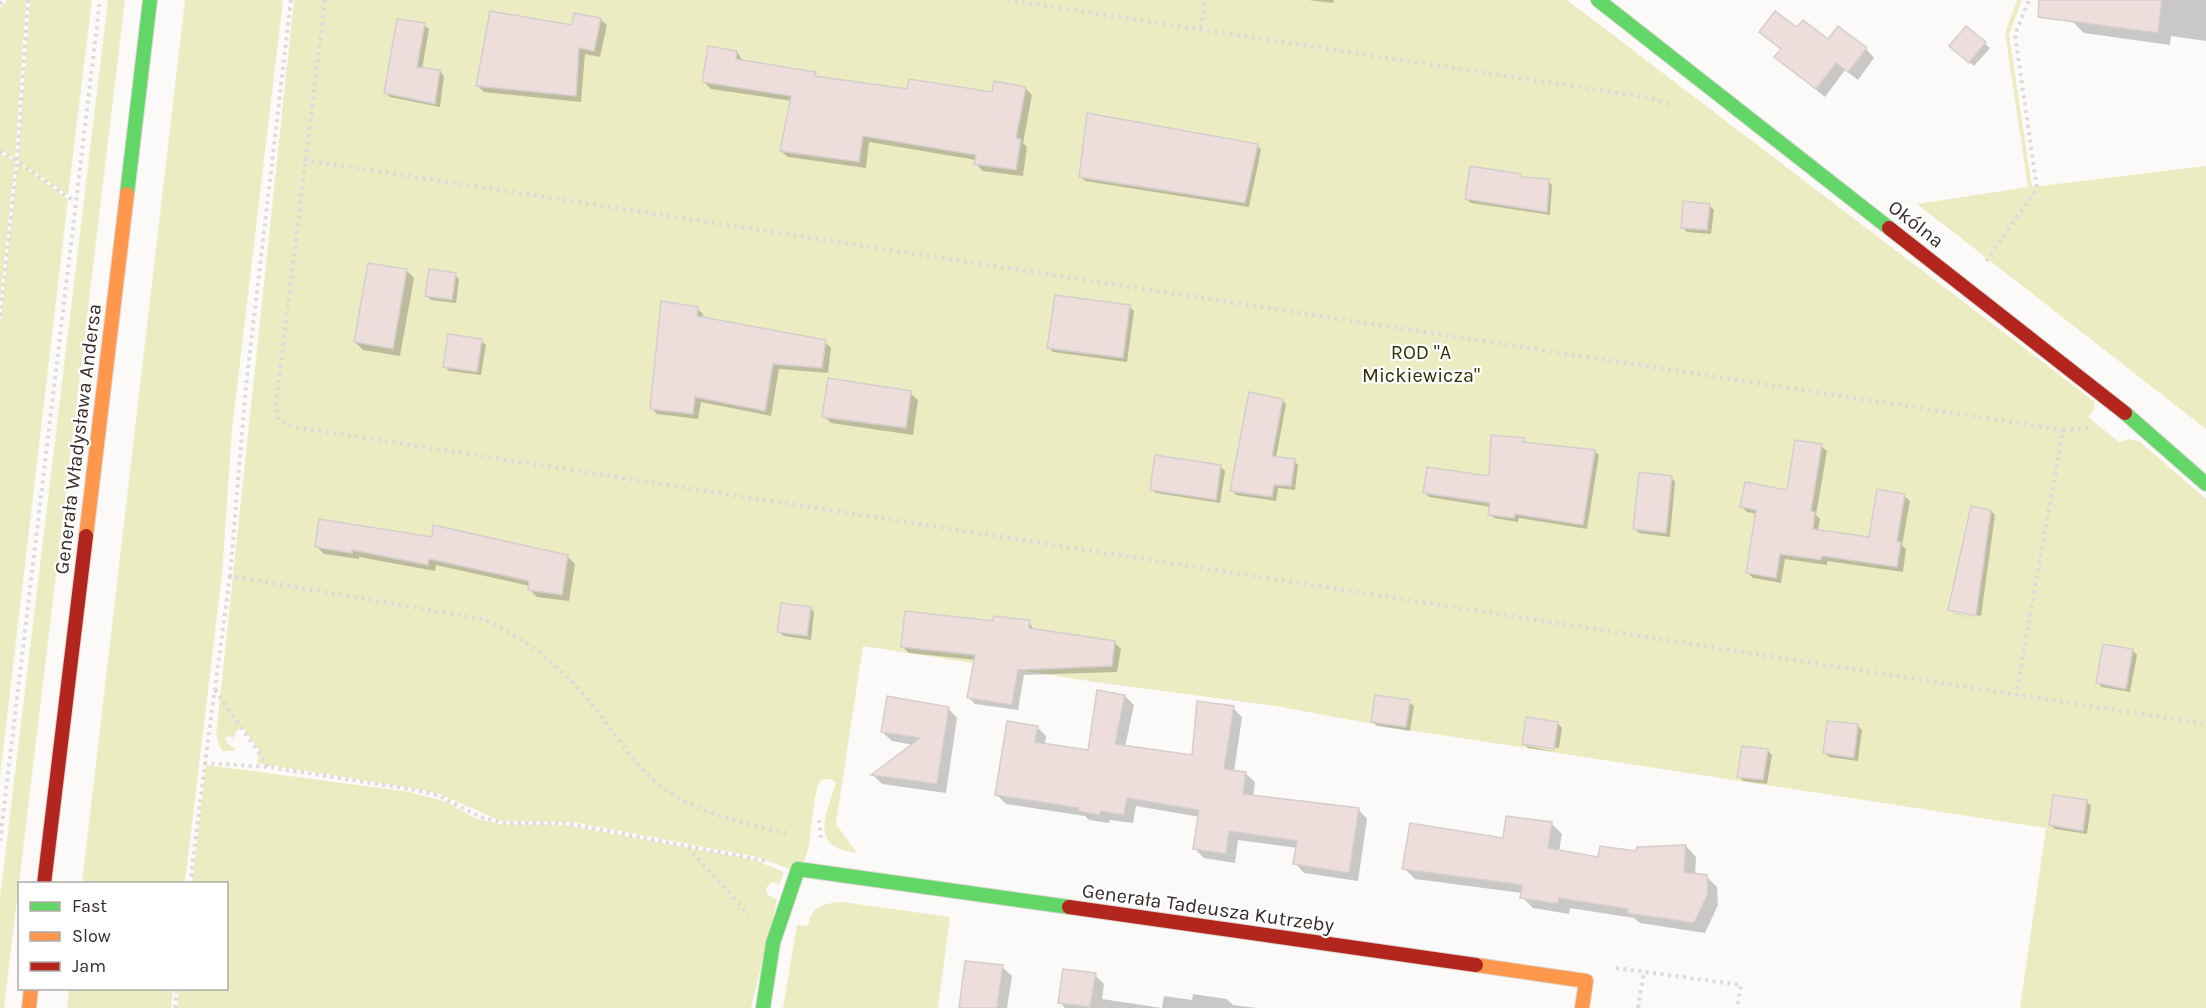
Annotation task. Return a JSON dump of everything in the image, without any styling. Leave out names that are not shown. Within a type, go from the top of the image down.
[{"type":"street","name":"Generała Władysława Andersa","points":[[44,882],[150,0]]},
{"type":"street","name":"Okólna","points":[[1598,0],[2114,404],[2206,484]]},
{"type":"street","points":[[763,1008],[773,943],[791,896],[798,869]]},
{"type":"street","name":"Generała Tadeusza Kutrzeby","points":[[798,869],[1586,981],[1582,1008]]},
{"type":"street","points":[[29,1008],[31,990]]},
{"type":"path","points":[[0,4],[3,0]]},
{"type":"path","points":[[0,317],[17,161],[28,0]]},
{"type":"path","points":[[0,841],[100,0]]},
{"type":"path","points":[[190,882],[230,576],[246,386],[291,0]]},
{"type":"path","points":[[325,0],[276,404],[278,420],[295,428],[2206,724]]},
{"type":"path","points":[[1007,0],[1651,98],[1671,103],[1680,110]]},
{"type":"path","points":[[1201,28],[1205,0]]},
{"type":"path","points":[[1983,264],[2037,189],[2014,35],[2029,0]]},
{"type":"path","points":[[0,151],[75,202]]},
{"type":"path","points":[[304,160],[2063,430],[2016,695]]},
{"type":"path","points":[[2081,420],[2091,427]]},
{"type":"path","points":[[230,576],[483,619],[514,633],[584,694],[639,765],[666,790],[703,810],[752,826],[795,835]]},
{"type":"path","points":[[215,690],[268,767]]},
{"type":"path","points":[[205,763],[268,767],[416,790],[437,795],[481,817],[503,823],[565,823],[757,859],[788,870],[798,869]]},
{"type":"path","points":[[687,846],[773,943]]},
{"type":"path","points":[[1638,1008],[1644,972]]},
{"type":"path","points":[[175,1008],[177,990]]},
{"type":"green space","points":[[7,0],[26,0],[15,159],[0,150],[0,8]]},
{"type":"green space","points":[[30,0],[92,0],[68,195],[18,161]]},
{"type":"green space","points":[[108,0],[125,0],[4,1008],[0,1008],[0,898]]},
{"type":"green space","points":[[185,0],[283,0],[232,430],[222,574],[185,882],[82,882]]},
{"type":"green space","name":"ROD \"A Mickiewicza\"","points":[[294,0],[1567,0],[2095,402],[2094,409],[2088,417],[2119,442],[2128,439],[2139,441],[2206,499],[2206,1008],[2020,1008],[2046,828],[1395,728],[1275,706],[1095,682],[863,646],[836,824],[857,853],[832,845],[826,837],[825,818],[836,783],[831,779],[821,780],[815,800],[809,845],[800,873],[757,857],[573,822],[501,821],[439,794],[418,789],[257,763],[259,750],[243,728],[237,730],[233,738],[228,736],[225,738],[234,751],[222,751],[216,736]]},
{"type":"green space","points":[[2017,0],[2022,0],[2009,34],[2032,187],[2206,166],[2206,429],[1917,204],[2028,187],[2005,33]]},
{"type":"green space","points":[[0,153],[15,161],[0,303]]},
{"type":"green space","points":[[18,162],[68,199],[0,777],[0,324]]},
{"type":"green space","points":[[206,765],[410,792],[447,802],[477,819],[499,824],[565,825],[755,860],[784,872],[779,885],[773,881],[766,888],[767,894],[777,900],[751,1008],[177,1008],[179,990],[228,990],[228,882],[192,882]]},
{"type":"green space","points":[[843,902],[950,917],[938,1008],[783,1008],[797,925],[808,926],[812,914],[820,907]]},
{"type":"green space","points":[[69,990],[173,990],[171,1008],[67,1008]]},
{"type":"building","points":[[2039,0],[2162,0],[2158,33],[2038,17]]},
{"type":"building","points":[[490,11],[572,25],[574,13],[601,18],[594,51],[579,48],[576,96],[476,86]]},
{"type":"building","points":[[1775,11],[1797,27],[1803,20],[1828,39],[1838,26],[1867,48],[1848,72],[1836,63],[1816,89],[1774,57],[1781,49],[1759,32]]},
{"type":"building","points":[[397,19],[425,23],[417,67],[440,70],[435,104],[384,93]]},
{"type":"building","points":[[1966,26],[1986,42],[1969,63],[1949,46]]},
{"type":"building","points":[[708,46],[737,51],[736,59],[816,72],[815,76],[907,89],[909,79],[992,92],[994,81],[1026,87],[1016,138],[1021,139],[1016,170],[974,164],[976,155],[863,136],[859,162],[780,151],[791,96],[702,82]]},
{"type":"building","points":[[1087,113],[1258,144],[1245,203],[1079,177]]},
{"type":"building","points":[[1470,166],[1521,174],[1521,177],[1549,179],[1547,212],[1465,199]]},
{"type":"building","points":[[1683,201],[1710,204],[1707,230],[1681,228]]},
{"type":"building","points":[[368,263],[407,269],[393,349],[354,342]]},
{"type":"building","points":[[429,269],[456,273],[452,300],[425,296]]},
{"type":"building","points":[[1055,295],[1130,305],[1123,358],[1047,348]]},
{"type":"building","points":[[661,301],[698,307],[697,316],[826,340],[822,368],[773,364],[765,411],[695,397],[693,414],[650,409]]},
{"type":"building","points":[[448,334],[482,339],[477,372],[443,367]]},
{"type":"building","points":[[828,378],[911,391],[906,428],[822,417]]},
{"type":"building","points":[[1249,392],[1283,399],[1272,456],[1295,459],[1291,486],[1274,485],[1272,497],[1230,491]]},
{"type":"building","points":[[1491,435],[1524,438],[1523,442],[1595,450],[1583,525],[1515,514],[1514,518],[1488,515],[1490,503],[1423,493],[1427,467],[1489,476]]},
{"type":"building","points":[[1795,440],[1822,444],[1811,511],[1815,512],[1813,529],[1869,537],[1877,489],[1905,494],[1897,541],[1901,542],[1897,567],[1822,556],[1821,560],[1780,554],[1776,578],[1746,573],[1756,510],[1740,507],[1745,482],[1787,490]]},
{"type":"building","points":[[1155,455],[1221,465],[1216,500],[1150,490]]},
{"type":"building","points":[[1639,472],[1672,476],[1666,533],[1633,529]]},
{"type":"building","points":[[1971,506],[1991,510],[1976,616],[1948,610]]},
{"type":"building","points":[[319,519],[432,537],[433,525],[568,555],[562,595],[528,590],[529,581],[429,559],[428,565],[352,550],[352,553],[315,547]]},
{"type":"building","points":[[781,603],[811,607],[807,636],[777,632]]},
{"type":"building","points":[[905,611],[993,621],[994,616],[1030,620],[1029,628],[1115,641],[1112,666],[1018,670],[1012,705],[967,698],[975,655],[901,647]]},
{"type":"building","points":[[2103,644],[2133,649],[2126,689],[2096,683]]},
{"type":"building","points":[[1097,690],[1125,695],[1115,744],[1192,755],[1197,701],[1234,706],[1224,769],[1246,772],[1243,794],[1359,808],[1349,873],[1293,864],[1297,841],[1229,831],[1226,854],[1193,849],[1199,810],[1127,798],[1124,815],[1101,811],[1100,815],[1078,811],[1079,808],[995,795],[1007,721],[1038,726],[1035,742],[1088,750]]},
{"type":"building","points":[[1375,695],[1410,700],[1406,727],[1371,722]]},
{"type":"building","points":[[887,696],[949,707],[937,784],[871,775],[920,738],[881,732]]},
{"type":"building","points":[[1526,717],[1558,722],[1554,749],[1522,744]]},
{"type":"building","points":[[1827,721],[1858,724],[1854,758],[1823,753]]},
{"type":"building","points":[[1742,746],[1768,749],[1763,780],[1737,777]]},
{"type":"building","points":[[2053,795],[2087,800],[2083,831],[2049,825]]},
{"type":"building","points":[[1506,816],[1552,822],[1548,848],[1598,857],[1600,846],[1636,851],[1637,847],[1686,845],[1684,872],[1707,875],[1708,894],[1694,923],[1627,913],[1628,909],[1559,898],[1558,904],[1520,898],[1522,885],[1402,869],[1410,823],[1503,838]]},
{"type":"building","points":[[965,961],[1003,965],[997,1008],[959,1008]]},
{"type":"building","points":[[1063,969],[1096,973],[1090,1007],[1058,1003]]},
{"type":"traffic: fast","points":[[127,194],[150,0]]},
{"type":"traffic: fast","points":[[1598,0],[1889,228]]},
{"type":"traffic: fast","points":[[2125,413],[2206,484]]},
{"type":"traffic: fast","points":[[763,1008],[773,943],[798,869],[1069,907]]},
{"type":"traffic: slow","points":[[86,536],[127,194]]},
{"type":"traffic: slow","points":[[1476,965],[1586,981],[1582,1008]]},
{"type":"traffic: slow","points":[[29,1008],[31,990]]},
{"type":"traffic: jam","points":[[1889,228],[2125,413]]},
{"type":"traffic: jam","points":[[44,882],[86,536]]},
{"type":"traffic: jam","points":[[1069,907],[1476,965]]}]
